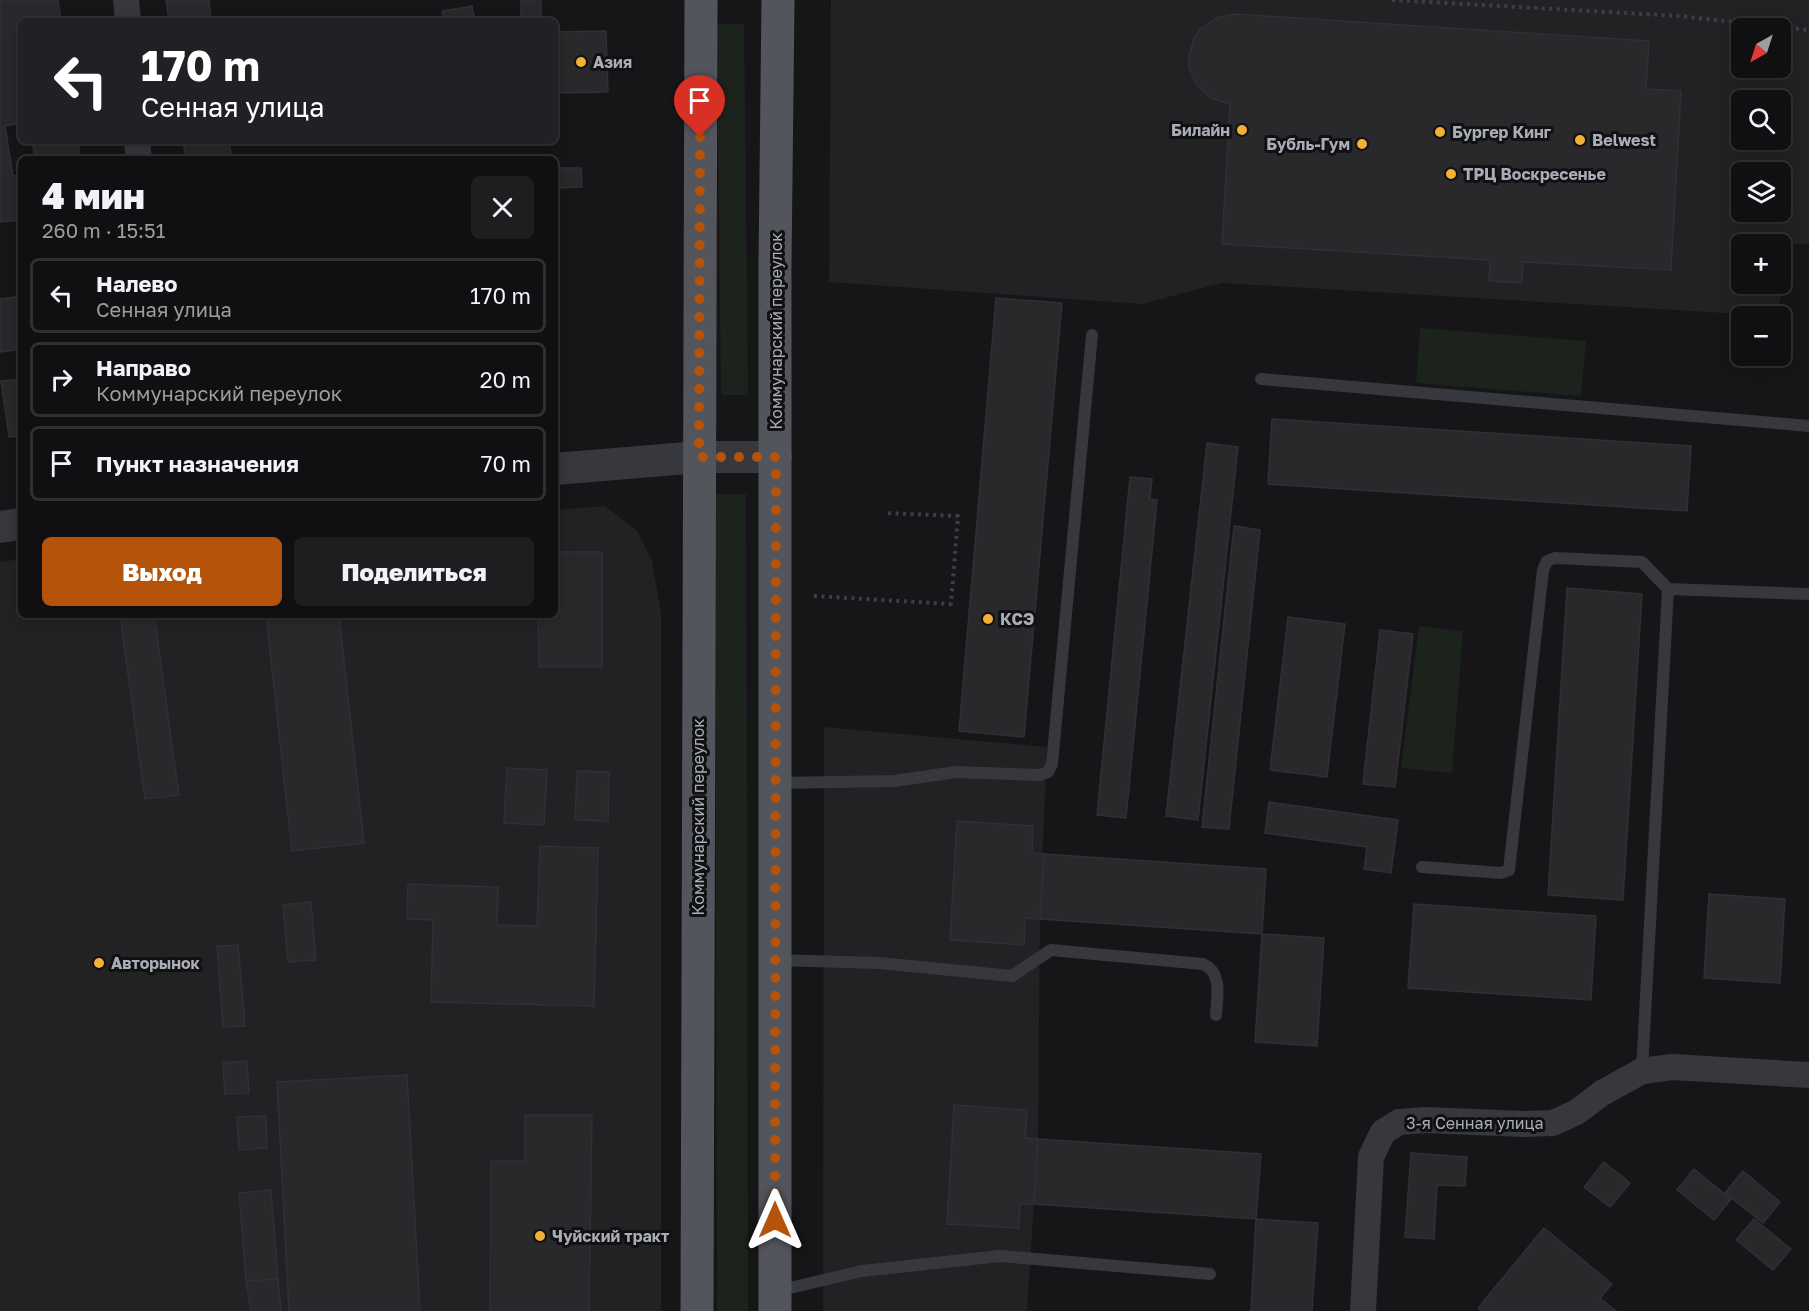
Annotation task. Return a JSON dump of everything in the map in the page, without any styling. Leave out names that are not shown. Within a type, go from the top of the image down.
[{"type":"main road","name":"Коммунарский переулок","points":[[698,1311],[701,0]]},
{"type":"main road","name":"Коммунарский переулок","points":[[775,1301],[775,253],[778,0]]},
{"type":"street","points":[[126,0],[128,18]]},
{"type":"street","points":[[558,469],[699,457],[776,457]]},
{"type":"street","points":[[0,527],[18,524]]},
{"type":"street","name":"3-я Сенная улица","points":[[1363,1311],[1371,1157],[1383,1132],[1399,1122],[1424,1120],[1553,1123],[1577,1112],[1602,1093],[1642,1071],[1672,1067],[1809,1075]]},
{"type":"lane","points":[[776,783],[894,781],[956,772],[1040,775],[1048,772],[1052,764],[1092,336]]},
{"type":"lane","points":[[1261,379],[1809,426]]},
{"type":"lane","points":[[1422,867],[1501,873],[1509,870],[1543,570],[1547,561],[1555,558],[1642,562],[1668,589],[1809,594]]},
{"type":"lane","points":[[1642,1071],[1668,589]]},
{"type":"lane","points":[[776,960],[879,963],[1012,976],[1051,950],[1203,964],[1212,968],[1218,978],[1216,1015]]},
{"type":"lane","points":[[775,1301],[862,1271],[1000,1256],[1210,1274]]},
{"type":"path","points":[[1392,0],[1680,16],[1809,30]]},
{"type":"path","points":[[814,596],[951,604],[958,516],[885,513]]},
{"type":"shaded area","points":[[831,0],[1809,0],[1809,244],[1793,244],[1791,252],[1791,234],[1731,234],[1731,294],[1781,294],[1778,306],[1731,306],[1731,313],[1222,283],[1142,304],[829,282]]},
{"type":"shaded area","points":[[717,24],[744,24],[748,395],[721,395]]},
{"type":"shaded area","points":[[1420,328],[1586,341],[1581,396],[1416,383]]},
{"type":"shaded area","points":[[715,494],[746,494],[748,1311],[717,1311]]},
{"type":"shaded area","points":[[605,506],[637,531],[652,561],[661,613],[661,1311],[0,1311],[0,562],[18,559],[18,618],[558,618],[558,510]]},
{"type":"shaded area","points":[[1419,626],[1463,631],[1452,773],[1401,768]]},
{"type":"shaded area","points":[[824,727],[1047,747],[1040,919],[1038,1139],[1027,1311],[823,1311]]},
{"type":"building","points":[[0,0],[58,0],[61,18],[18,18],[18,124],[5,126],[13,176],[18,175],[18,220],[0,222]]},
{"type":"building","points":[[166,0],[209,0],[211,18],[169,18]]},
{"type":"building","points":[[521,0],[541,0],[541,18],[521,18]]},
{"type":"building","points":[[472,6],[474,18],[443,18],[442,11]]},
{"type":"building","name":"ТРЦ Воскресенье","points":[[1235,14],[1649,41],[1646,89],[1681,91],[1671,270],[1523,262],[1522,283],[1489,281],[1490,260],[1222,244],[1230,104],[1211,98],[1197,85],[1189,67],[1189,56],[1194,38],[1200,29],[1216,18]]},
{"type":"building","name":"Азия","points":[[606,31],[608,92],[558,93],[558,32]]},
{"type":"building","points":[[32,144],[78,144],[80,156],[34,156]]},
{"type":"building","points":[[184,144],[230,144],[232,156],[186,156]]},
{"type":"building","points":[[558,168],[581,168],[582,187],[558,188]]},
{"type":"building","points":[[18,296],[18,349],[0,352],[0,299]]},
{"type":"building","points":[[996,298],[1062,303],[1024,737],[959,731]]},
{"type":"building","points":[[18,379],[18,436],[9,437],[1,381]]},
{"type":"building","points":[[1272,419],[1691,446],[1687,511],[1268,484]]},
{"type":"building","points":[[1207,443],[1238,447],[1198,820],[1166,816]]},
{"type":"building","points":[[1130,477],[1152,479],[1150,499],[1157,500],[1126,818],[1097,815]]},
{"type":"building","points":[[1234,526],[1260,530],[1229,829],[1202,827]]},
{"type":"building","points":[[558,552],[602,552],[602,667],[539,667],[538,618],[558,618]]},
{"type":"building","points":[[1567,588],[1642,594],[1623,900],[1548,895]]},
{"type":"building","points":[[1288,617],[1345,624],[1327,777],[1270,770]]},
{"type":"building","points":[[120,618],[154,618],[179,795],[145,799]]},
{"type":"building","points":[[266,618],[339,618],[364,843],[292,851]]},
{"type":"building","points":[[1380,630],[1413,634],[1395,787],[1363,784]]},
{"type":"building","points":[[507,768],[547,770],[544,825],[504,823]]},
{"type":"building","points":[[577,771],[609,772],[608,821],[575,820]]},
{"type":"building","points":[[1269,802],[1398,820],[1391,873],[1364,869],[1367,847],[1265,833]]},
{"type":"building","points":[[957,821],[1033,826],[1032,853],[1044,854],[1040,919],[1025,918],[1024,945],[950,940]]},
{"type":"building","points":[[540,846],[598,848],[594,1006],[431,1002],[433,920],[407,919],[408,884],[498,887],[497,925],[537,926]]},
{"type":"building","points":[[1044,854],[1266,869],[1262,934],[1040,919]]},
{"type":"building","points":[[1709,894],[1785,899],[1780,983],[1704,978]]},
{"type":"building","points":[[311,902],[316,960],[288,962],[283,905]]},
{"type":"building","points":[[1414,904],[1596,916],[1591,1000],[1408,988]]},
{"type":"building","points":[[1262,934],[1324,938],[1317,1046],[1255,1042]]},
{"type":"building","points":[[238,945],[245,1026],[223,1027],[217,946]]},
{"type":"building","points":[[247,1061],[249,1093],[225,1094],[223,1063]]},
{"type":"building","points":[[407,1075],[420,1311],[289,1311],[277,1082]]},
{"type":"building","points":[[954,1105],[1027,1110],[1025,1138],[1038,1139],[1034,1204],[1020,1204],[1019,1228],[947,1224]]},
{"type":"building","name":"Чуйский тракт","points":[[525,1115],[592,1115],[589,1311],[490,1311],[491,1161],[525,1161]]},
{"type":"building","points":[[266,1116],[267,1148],[239,1150],[237,1117]]},
{"type":"building","points":[[1038,1139],[1261,1154],[1256,1219],[1034,1204]]},
{"type":"building","points":[[1411,1153],[1467,1157],[1465,1186],[1437,1185],[1434,1239],[1405,1237]]},
{"type":"building","points":[[1604,1162],[1630,1183],[1610,1207],[1584,1187]]},
{"type":"building","points":[[1694,1169],[1731,1199],[1714,1220],[1677,1190]]},
{"type":"building","points":[[1743,1171],[1780,1202],[1763,1223],[1725,1193]]},
{"type":"building","points":[[271,1190],[278,1279],[246,1281],[239,1193]]},
{"type":"building","points":[[1256,1219],[1318,1223],[1312,1311],[1251,1311]]},
{"type":"building","points":[[1754,1219],[1791,1249],[1773,1270],[1736,1240]]},
{"type":"building","points":[[1544,1228],[1612,1284],[1600,1298],[1616,1311],[1481,1311],[1478,1308]]},
{"type":"building","points":[[278,1279],[281,1311],[251,1311],[246,1281]]},
{"type":"place","name":"Азия","points":[[581,62]]},
{"type":"place","name":"Билайн","points":[[1242,130]]},
{"type":"place","name":"Бургер Кинг","points":[[1440,132]]},
{"type":"place","name":"Belwest","points":[[1580,140]]},
{"type":"place","name":"Бубль-Гум","points":[[1362,144]]},
{"type":"place","name":"ТРЦ Воскресенье","points":[[1451,174]]},
{"type":"place","name":"КСЭ","points":[[988,619]]},
{"type":"place","name":"Авторынок","points":[[99,963]]},
{"type":"place","name":"Чуйский тракт","points":[[540,1236]]},
{"type":"route","points":[[700,137],[699,457],[776,457],[775,1220]]}]
